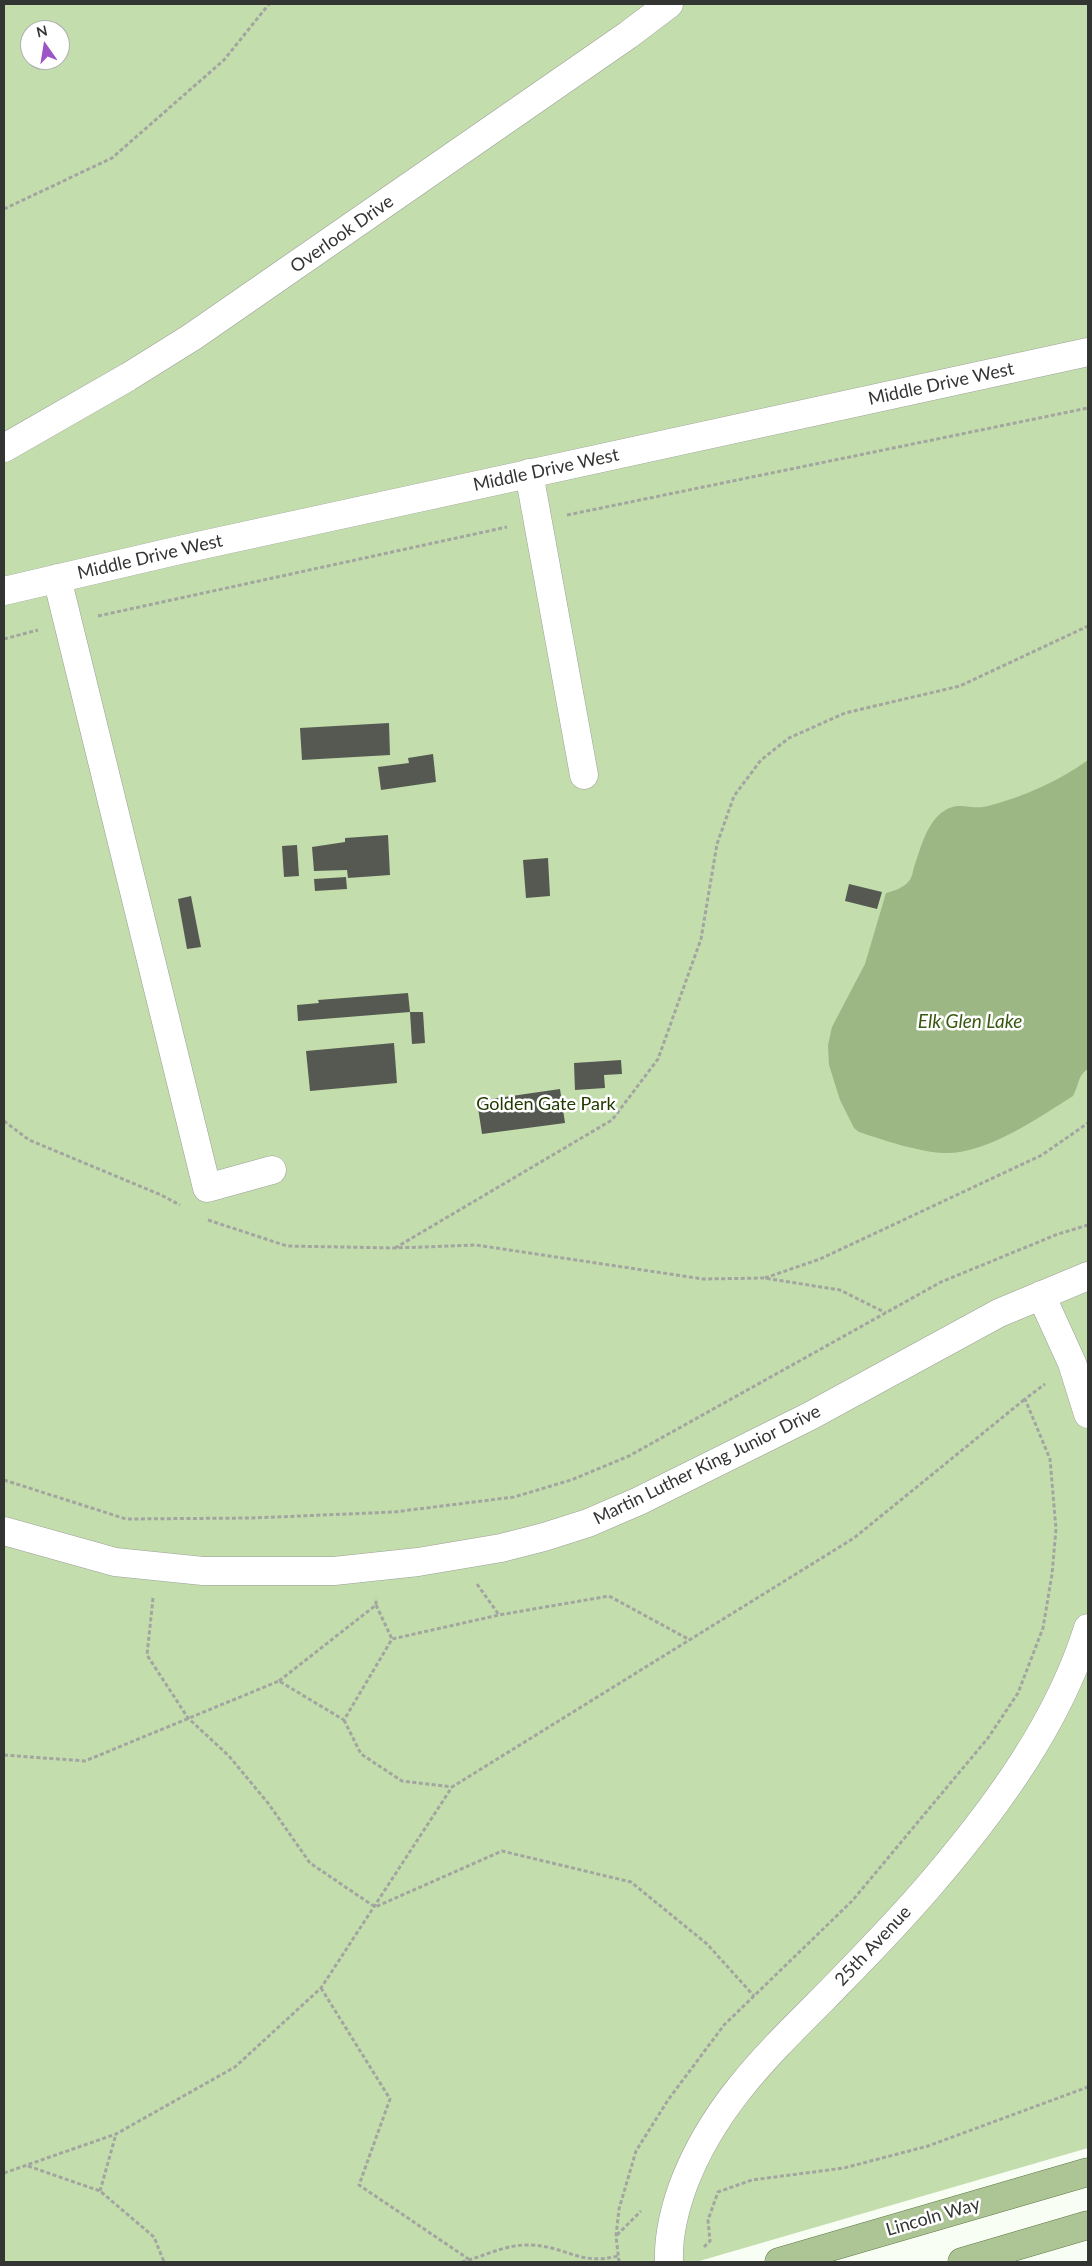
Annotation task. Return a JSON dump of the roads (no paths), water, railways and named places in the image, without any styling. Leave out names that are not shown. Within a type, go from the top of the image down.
[{"type":"main road","name":"Lincoln Way","points":[[778,2262],[1088,2172]]},
{"type":"main road","points":[[962,2262],[1088,2226]]},
{"type":"street","name":"Overlook Drive","points":[[4,448],[128,377],[192,337],[612,46],[669,4]]},
{"type":"street","name":"Middle Drive West","points":[[4,591],[184,548],[1088,352]]},
{"type":"street","points":[[529,474],[584,775]]},
{"type":"street","points":[[57,578],[207,1188],[272,1170]]},
{"type":"street","name":"Martin Luther King Junior Drive","points":[[4,1531],[115,1562],[203,1571],[293,1572],[377,1567],[450,1558],[501,1548],[588,1523],[639,1501],[836,1402],[967,1330],[1040,1295],[1088,1276]]},
{"type":"street","points":[[1040,1295],[1072,1363],[1088,1414]]},
{"type":"street","name":"25th Avenue","points":[[669,2262],[669,2239],[678,2201],[691,2166],[718,2116],[756,2067],[892,1927],[962,1845],[1015,1773],[1037,1739],[1069,1679],[1088,1628]]},
{"type":"water","name":"Elk Glen Lake","points":[[1088,760],[1088,1069],[1080,1078],[1073,1096],[1011,1133],[977,1148],[960,1152],[934,1152],[901,1145],[859,1132],[854,1128],[840,1100],[829,1065],[828,1045],[832,1027],[865,964],[886,893],[901,887],[910,880],[927,831],[941,813],[947,809],[959,806],[982,807],[1014,798],[1040,788]]},
{"type":"park label","name":"Golden Gate Park","points":[[546,1104]]}]
